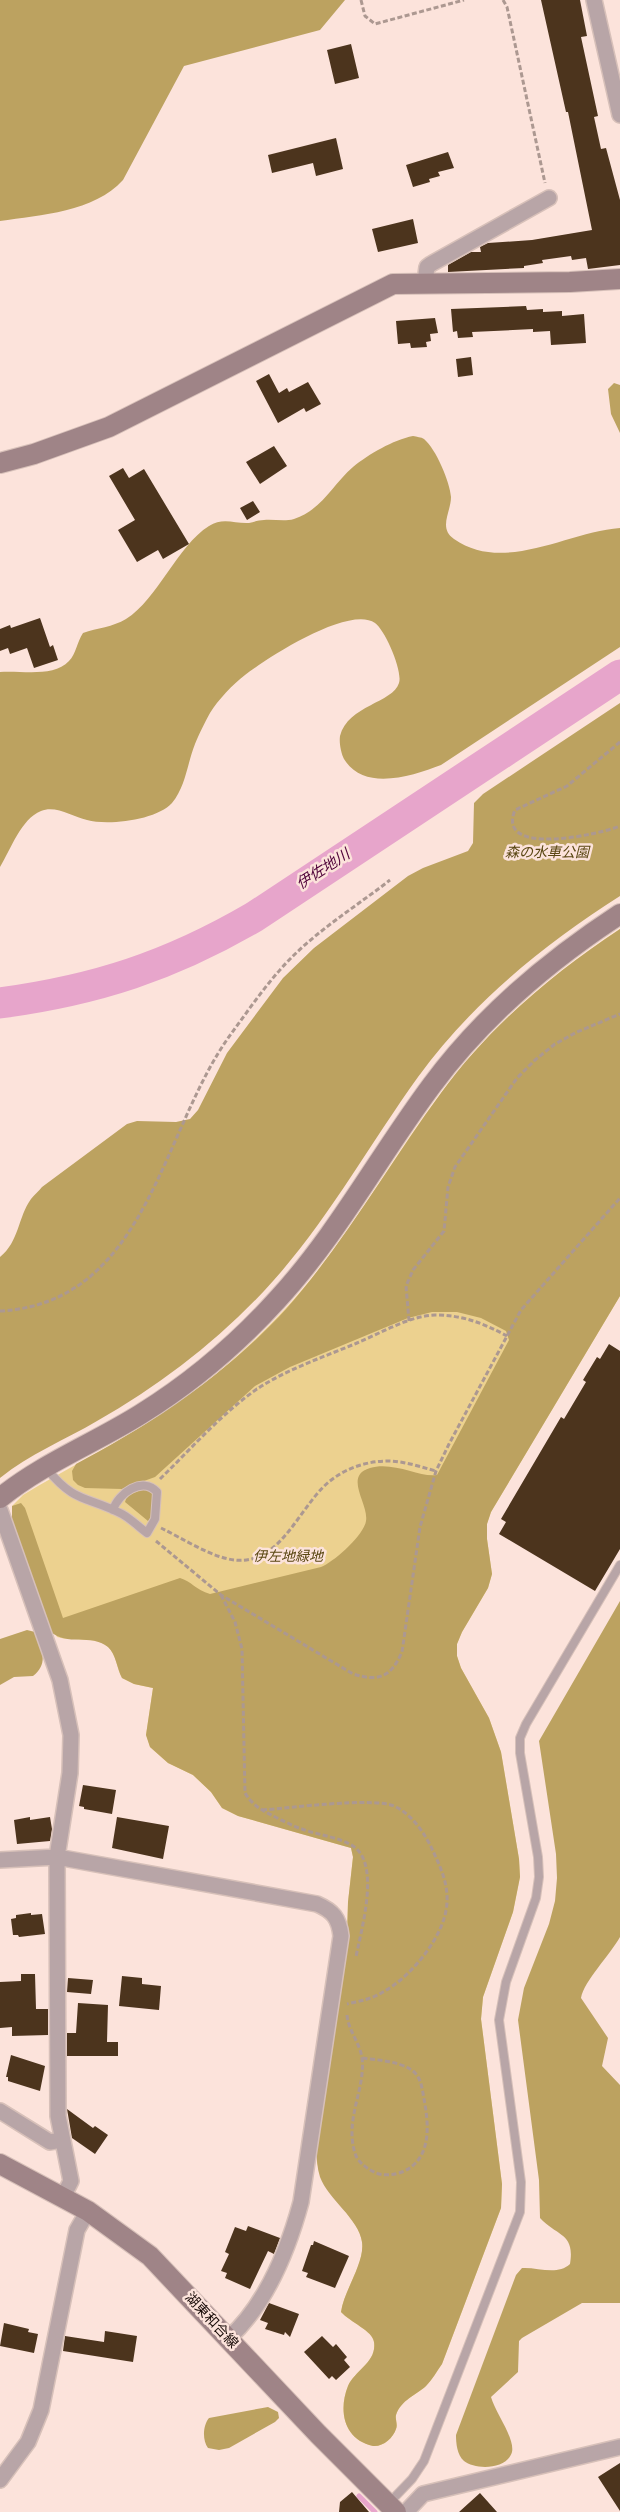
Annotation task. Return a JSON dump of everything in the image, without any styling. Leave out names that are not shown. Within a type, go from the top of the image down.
[{"type":"street","points":[[594,0],[620,115]]},
{"type":"street","points":[[425,282],[427,267],[431,264],[549,198]]},
{"type":"street","points":[[0,463],[43,451],[109,427],[393,284],[425,282],[570,282],[620,279]]},
{"type":"street","points":[[0,1498],[45,1467],[150,1408],[213,1361],[246,1332],[306,1267],[432,1085],[464,1046],[498,1009],[536,975],[576,944],[620,914]]},
{"type":"street","points":[[0,1510],[60,1680],[69,1716],[70,1773],[57,1857],[58,2100],[61,2140],[71,2181],[63,2197]]},
{"type":"street","points":[[0,1860],[57,1857],[317,1904],[330,1910],[339,1922],[341,1936],[301,2202],[291,2237],[275,2271],[246,2322],[229,2338]]},
{"type":"street","points":[[0,2111],[50,2142],[61,2140]]},
{"type":"street","name":"湖東和合線","points":[[0,2164],[88,2211],[150,2256],[396,2509]]},
{"type":"street","points":[[0,2480],[28,2442],[40,2410],[77,2230],[88,2211]]},
{"type":"street","points":[[396,2509],[423,2494],[620,2447]]},
{"type":"lane","points":[[45,1467],[71,1494],[123,1514],[147,1533],[154,1524],[157,1492],[145,1484],[119,1497],[113,1510]]},
{"type":"lane","points":[[396,2509],[424,2461],[520,2212],[521,2182],[499,2020],[506,1982],[536,1898],[539,1877],[538,1857],[520,1753],[520,1738],[526,1724],[620,1565]]},
{"type":"path","points":[[361,0],[365,16],[375,24],[464,0]]},
{"type":"path","points":[[503,0],[507,7],[549,198]]},
{"type":"path","points":[[620,742],[567,786],[515,810],[512,819],[514,827],[523,835],[534,839],[583,836],[620,826]]},
{"type":"path","points":[[0,1311],[35,1306],[66,1293],[93,1275],[117,1252],[135,1224],[211,1065],[231,1034],[292,957],[390,880]]},
{"type":"path","points":[[409,1321],[406,1286],[414,1270],[444,1231],[448,1187],[455,1166],[518,1078],[535,1060],[555,1044],[577,1032],[620,1014]]},
{"type":"path","points":[[162,1546],[221,1595],[353,1674],[368,1679],[383,1676],[396,1666],[402,1652],[420,1527],[436,1471],[521,1310],[620,1198]]},
{"type":"path","points":[[152,1487],[257,1389],[283,1375],[409,1321],[432,1315],[456,1316],[480,1322],[506,1336]]},
{"type":"path","points":[[154,1524],[219,1556],[235,1560],[252,1559],[267,1552],[280,1541],[318,1492],[333,1478],[350,1468],[369,1462],[389,1461],[436,1471]]},
{"type":"path","points":[[261,1810],[381,1803],[394,1806],[406,1813],[430,1844],[446,1884],[447,1903],[444,1921],[436,1938],[412,1969],[399,1982],[374,1996],[347,2004]]},
{"type":"green space","points":[[0,0],[345,0],[320,30],[184,66],[123,180],[111,191],[97,199],[66,210],[0,221]]},
{"type":"green space","points":[[614,383],[620,385],[620,433],[611,414],[608,389]]},
{"type":"green space","points":[[413,436],[423,438],[429,444],[438,458],[445,475],[451,497],[446,520],[449,535],[473,549],[494,553],[515,552],[600,531],[620,528],[620,647],[441,765],[403,777],[376,778],[364,775],[353,769],[344,759],[340,748],[340,736],[352,717],[395,690],[400,677],[396,661],[384,634],[375,623],[363,619],[347,621],[328,627],[271,657],[245,675],[226,692],[206,720],[195,744],[186,775],[177,796],[165,809],[155,814],[119,822],[96,822],[53,809],[41,811],[22,827],[0,867],[0,672],[36,672],[54,670],[62,666],[71,658],[83,633],[121,622],[137,610],[148,599],[187,546],[209,526],[224,521],[249,523],[262,520],[290,520],[304,515],[320,503],[359,462],[389,444]]},
{"type":"green space","name":"森の水車公園","points":[[620,703],[620,896],[536,955],[485,1000],[462,1024],[418,1077],[306,1241],[264,1291],[226,1328],[206,1346],[142,1393],[97,1421],[35,1454],[0,1478],[0,1257],[15,1237],[23,1214],[31,1199],[42,1187],[127,1124],[137,1121],[176,1122],[190,1119],[198,1110],[227,1053],[283,978],[314,948],[408,876],[423,868],[468,851],[473,843],[474,803],[483,794]]},
{"type":"green space","name":"伊左地緑地","points":[[620,929],[620,1296],[491,1512],[487,1524],[487,1539],[492,1574],[488,1588],[457,1644],[457,1656],[461,1668],[489,1718],[501,1752],[519,1859],[520,1877],[513,1912],[483,1997],[481,2019],[502,2184],[501,2208],[442,2364],[426,2386],[401,2405],[396,2417],[397,2427],[390,2439],[380,2445],[373,2446],[355,2438],[346,2423],[344,2414],[345,2396],[348,2386],[369,2360],[374,2349],[373,2338],[370,2334],[341,2312],[360,2259],[362,2242],[355,2224],[326,2185],[317,2162],[347,1936],[348,1902],[353,1857],[351,1848],[238,1816],[222,1808],[211,1792],[193,1775],[168,1763],[150,1747],[146,1735],[153,1688],[134,1684],[122,1678],[112,1652],[105,1645],[93,1640],[57,1637],[12,1520],[12,1506],[23,1495],[166,1412],[202,1386],[253,1341],[285,1309],[328,1258],[422,1119],[481,1045],[502,1023],[547,983],[570,964]]},
{"type":"green space","name":"伊左地緑地","points":[[620,929],[620,1296],[491,1512],[487,1524],[487,1539],[492,1574],[488,1588],[457,1644],[457,1656],[461,1668],[489,1718],[501,1752],[519,1859],[520,1877],[513,1912],[483,1997],[481,2019],[502,2184],[501,2208],[442,2364],[426,2386],[401,2405],[396,2417],[397,2427],[390,2439],[380,2445],[373,2446],[355,2438],[346,2423],[344,2414],[345,2396],[348,2386],[369,2360],[374,2349],[373,2338],[370,2334],[341,2312],[360,2259],[362,2242],[360,2234],[350,2217],[324,2185],[320,2177],[316,2150],[347,1936],[348,1902],[353,1857],[351,1848],[238,1816],[222,1808],[211,1792],[193,1775],[168,1763],[150,1747],[146,1735],[153,1688],[134,1684],[122,1678],[111,1650],[101,1643],[64,1638],[50,1631],[12,1520],[12,1506],[21,1503],[25,1508],[63,1618],[180,1578],[210,1594],[321,1567],[333,1560],[348,1547],[364,1527],[366,1514],[358,1484],[358,1477],[362,1472],[379,1466],[437,1475],[509,1340],[506,1331],[481,1318],[457,1312],[432,1312],[408,1318],[290,1367],[255,1386],[155,1477],[122,1489],[85,1488],[73,1480],[72,1471],[76,1464],[133,1432],[188,1395],[214,1376],[264,1332],[287,1308],[328,1257],[441,1093],[480,1046],[546,983]]},
{"type":"green space","points":[[145,1488],[153,1494],[151,1518],[148,1521],[125,1502],[127,1496]]},
{"type":"green space","points":[[620,1601],[620,1937],[592,1976],[581,1998],[608,2038],[602,2066],[620,2085],[620,2303],[582,2303],[519,2341],[518,2372],[491,2397],[508,2432],[512,2452],[509,2458],[498,2465],[490,2467],[475,2466],[464,2461],[460,2456],[457,2449],[456,2435],[516,2275],[522,2268],[559,2270],[570,2264],[570,2246],[564,2236],[540,2218],[539,2180],[518,2020],[524,1988],[549,1924],[555,1901],[557,1878],[556,1854],[539,1741]]},
{"type":"green space","points":[[27,1630],[35,1632],[40,1644],[43,1656],[41,1666],[33,1676],[14,1677],[0,1685],[0,1639]]},
{"type":"green space","points":[[268,2407],[278,2412],[279,2418],[275,2422],[229,2448],[219,2450],[208,2448],[206,2445],[204,2433],[205,2425],[209,2418]]},
{"type":"building","points":[[541,0],[580,0],[587,36],[581,37],[598,116],[594,117],[601,149],[606,148],[620,200],[620,265],[588,269],[586,258],[572,260],[571,256],[542,260],[543,263],[524,266],[524,268],[448,272],[448,265],[471,252],[481,252],[480,247],[488,243],[532,240],[592,230],[568,112],[566,112]]},
{"type":"building","points":[[351,44],[359,78],[335,84],[327,50]]},
{"type":"building","points":[[336,138],[343,169],[316,176],[313,163],[272,173],[268,155]]},
{"type":"building","points":[[448,152],[454,168],[438,172],[440,176],[429,179],[430,182],[413,187],[406,165]]},
{"type":"building","points":[[413,219],[418,243],[378,252],[372,229]]},
{"type":"building","points":[[526,306],[527,310],[543,309],[543,312],[562,311],[562,316],[584,314],[586,343],[551,345],[550,331],[533,332],[533,329],[472,332],[473,337],[458,338],[457,331],[453,332],[451,309]]},
{"type":"building","points":[[435,318],[438,333],[430,334],[431,341],[426,342],[427,347],[411,348],[410,343],[398,344],[396,321]]},
{"type":"building","points":[[471,357],[473,375],[458,377],[456,359]]},
{"type":"building","points":[[269,374],[279,393],[287,388],[289,392],[308,382],[321,404],[306,412],[304,408],[278,423],[256,381]]},
{"type":"building","points":[[274,446],[287,466],[260,484],[246,462]]},
{"type":"building","points":[[123,468],[129,478],[144,469],[189,544],[163,559],[158,550],[137,562],[118,530],[135,520],[109,476]]},
{"type":"building","points":[[253,501],[260,512],[247,520],[240,508]]},
{"type":"building","points":[[40,618],[50,647],[53,645],[58,660],[34,668],[27,648],[10,654],[8,648],[0,651],[0,629],[10,625],[11,628]]},
{"type":"building","points":[[609,1344],[620,1351],[620,1549],[595,1591],[499,1534],[506,1522],[501,1519],[561,1417],[564,1419],[586,1382],[583,1380],[597,1357],[600,1359]]},
{"type":"building","points":[[83,1785],[116,1790],[112,1814],[84,1809],[84,1807],[79,1806]]},
{"type":"building","points":[[30,1817],[30,1820],[50,1817],[52,1829],[50,1841],[17,1844],[14,1820]]},
{"type":"building","points":[[117,1817],[169,1826],[163,1859],[112,1848]]},
{"type":"building","points":[[31,1913],[31,1915],[42,1914],[45,1934],[19,1937],[18,1935],[13,1935],[11,1919],[16,1918],[16,1915]]},
{"type":"building","points":[[21,1974],[35,1974],[36,2009],[48,2009],[48,2035],[12,2036],[12,2027],[0,2028],[0,1982],[21,1981]]},
{"type":"building","points":[[122,1976],[142,1978],[142,1984],[161,1986],[159,2010],[119,2006]]},
{"type":"building","points":[[68,1978],[93,1980],[91,1994],[67,1992]]},
{"type":"building","points":[[78,2003],[108,2005],[107,2042],[118,2042],[118,2056],[67,2056],[67,2033],[76,2033]]},
{"type":"building","points":[[11,2055],[45,2066],[40,2091],[8,2081],[8,2077],[6,2077]]},
{"type":"building","points":[[67,2109],[93,2128],[95,2126],[108,2135],[95,2154],[72,2138]]},
{"type":"building","points":[[248,2226],[280,2238],[274,2254],[268,2251],[250,2289],[225,2278],[227,2273],[221,2271],[229,2254],[225,2252],[235,2227],[246,2231]]},
{"type":"building","points":[[314,2241],[349,2256],[335,2288],[306,2277],[308,2273],[302,2271]]},
{"type":"building","points":[[269,2303],[299,2314],[290,2337],[285,2332],[284,2335],[265,2329],[268,2323],[260,2320]]},
{"type":"building","points":[[4,2323],[29,2329],[28,2332],[38,2334],[34,2353],[0,2346]]},
{"type":"building","points":[[105,2331],[137,2336],[133,2362],[63,2351],[65,2336],[104,2342]]},
{"type":"building","points":[[322,2336],[333,2347],[336,2344],[347,2357],[344,2360],[350,2367],[336,2380],[332,2376],[329,2379],[304,2352]]},
{"type":"building","points":[[620,2463],[620,2511],[598,2477]]},
{"type":"building","points":[[352,2492],[369,2512],[339,2512],[340,2502]]},
{"type":"building","points":[[480,2493],[497,2512],[459,2512]]},
{"type":"waterway","name":"伊佐地川","points":[[0,1003],[68,991],[132,974],[223,934],[254,917],[620,675]]},
{"type":"waterway","points":[[359,2496],[375,2512]]}]
